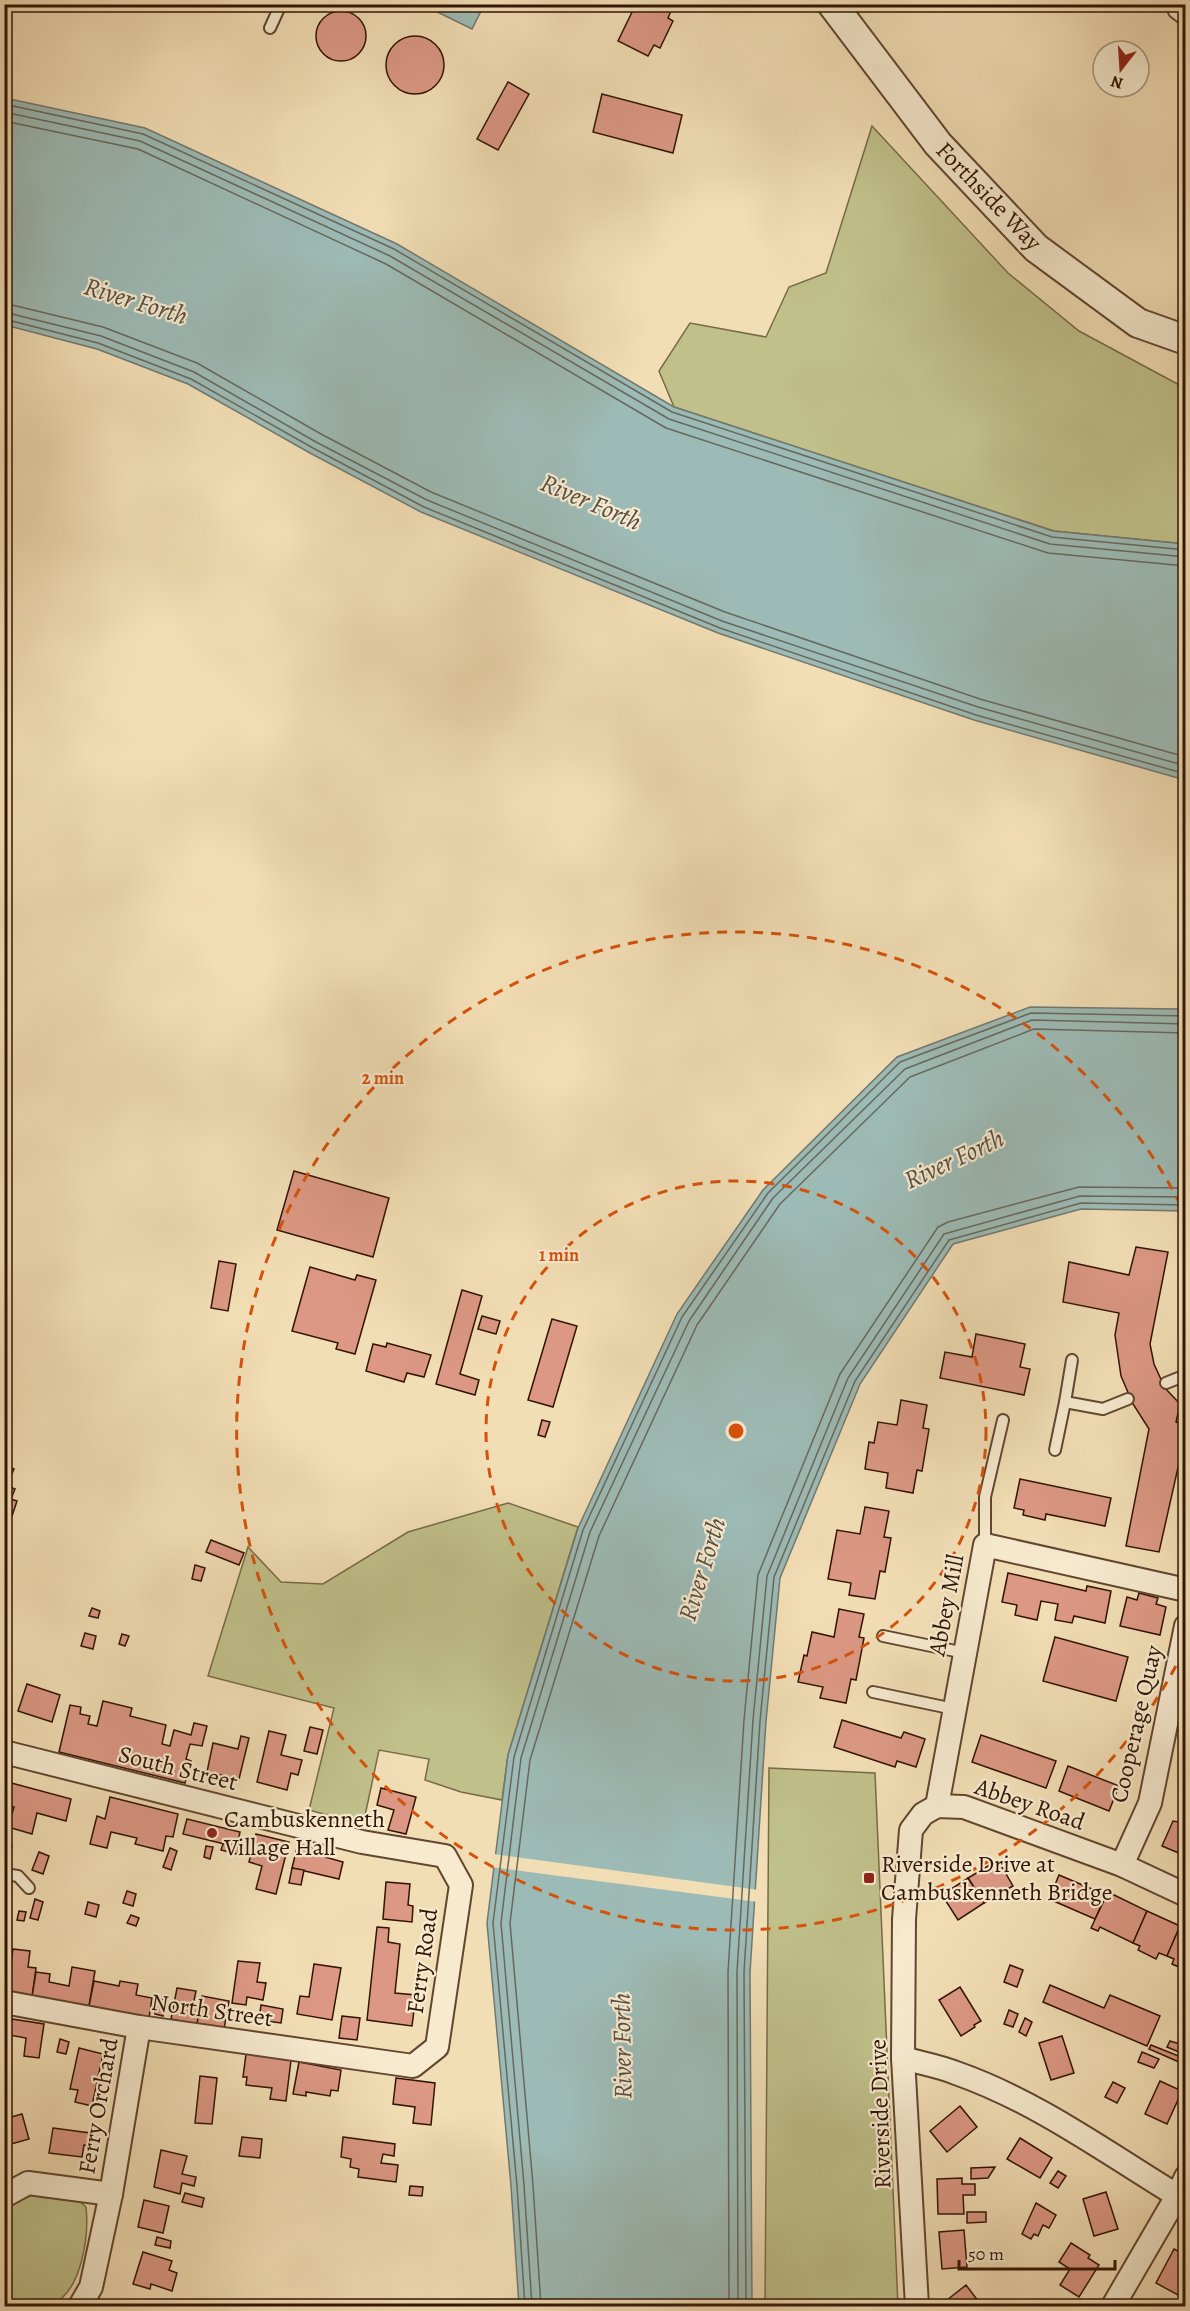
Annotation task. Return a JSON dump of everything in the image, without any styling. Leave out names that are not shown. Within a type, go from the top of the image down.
[{"type":"street","name":"Forthside Way","points":[[832,4],[938,144],[1036,248],[1138,322],[1185,340]]},
{"type":"street","name":"Abbey Mill","points":[[937,1806],[985,1545],[1185,1590]]},
{"type":"street","name":"Cooperage Quay","points":[[1122,1865],[1150,1803],[1185,1626]]},
{"type":"street","name":"South Street","points":[[4,1752],[363,1842],[445,1856]]},
{"type":"street","name":"Abbey Road","points":[[904,1919],[912,1830],[923,1814],[937,1806],[964,1807],[1122,1865],[1185,1895]]},
{"type":"street","name":"Ferry Road","points":[[413,2066],[437,2047],[461,1885],[445,1856]]},
{"type":"street","name":"Riverside Drive","points":[[904,1919],[903,2058],[917,2307]]},
{"type":"street","name":"North Street","points":[[4,2002],[139,2027],[413,2066]]},
{"type":"street","name":"Ferry Orchard","points":[[80,2307],[91,2287],[111,2194],[139,2027]]},
{"type":"street","points":[[903,2058],[956,2073],[1013,2098],[1183,2191],[1113,2307]]},
{"type":"street","name":"Ferry Orchard","points":[[4,2196],[28,2183],[111,2194]]},
{"type":"lane","points":[[270,28],[281,4]]},
{"type":"lane","points":[[1173,4],[1174,12],[1185,21]]},
{"type":"lane","points":[[1055,1450],[1072,1360]]},
{"type":"lane","points":[[1166,1383],[1185,1375]]},
{"type":"lane","points":[[1065,1402],[1103,1409],[1128,1400]]},
{"type":"lane","points":[[985,1545],[985,1497],[1002,1420]]},
{"type":"lane","points":[[883,1636],[965,1653]]},
{"type":"lane","points":[[873,1692],[954,1709]]},
{"type":"lane","points":[[4,1874],[18,1876],[29,1888]]},
{"type":"green space","points":[[872,126],[1008,273],[1079,331],[1185,388],[1185,544],[1054,531],[674,407],[659,371],[690,323],[766,337],[789,287],[826,273]]},
{"type":"green space","points":[[508,1503],[578,1527],[508,1755],[502,1800],[461,1792],[425,1780],[429,1759],[379,1750],[363,1825],[309,1810],[334,1708],[208,1676],[248,1547],[281,1582],[323,1584],[408,1532]]},
{"type":"green space","points":[[769,1768],[875,1773],[898,2306],[765,2306]]},
{"type":"green space","points":[[27,2191],[76,2198],[86,2207],[86,2232],[77,2275],[62,2298],[41,2307],[5,2303],[4,2204]]},
{"type":"water","points":[[484,4],[472,29],[423,5]]},
{"type":"water","name":"River Forth","points":[[5,98],[145,128],[397,244],[674,407],[1053,531],[1185,544],[1185,780],[974,720],[718,633],[421,512],[188,384],[97,349],[5,325]]},
{"type":"water","name":"River Forth","points":[[1030,1007],[1178,1009],[1185,1011],[1185,1211],[1081,1209],[953,1244],[860,1384],[780,1578],[766,1721],[750,1973],[752,2306],[519,2306],[511,2186],[487,1923],[508,1755],[578,1528],[677,1314],[763,1190],[897,1057]]},
{"type":"pier","points":[[493,1854],[759,1890],[758,1902],[491,1867]]},
{"type":"building","points":[[636,4],[674,4],[668,18],[673,21],[660,48],[654,45],[648,56],[618,41]]},
{"type":"building","points":[[336,11],[346,11],[359,18],[366,31],[366,41],[359,54],[346,61],[336,61],[327,57],[320,50],[316,41],[316,31],[320,22],[327,15]]},
{"type":"building","points":[[409,36],[421,36],[436,44],[444,59],[444,71],[436,86],[421,94],[409,94],[394,86],[386,71],[386,59],[394,44]]},
{"type":"building","points":[[508,82],[529,94],[498,150],[477,139]]},
{"type":"building","points":[[602,94],[682,115],[673,153],[593,132]]},
{"type":"building","points":[[294,1171],[389,1198],[373,1257],[277,1230]]},
{"type":"building","points":[[1136,1247],[1168,1252],[1150,1344],[1154,1364],[1165,1388],[1180,1404],[1176,1422],[1181,1424],[1179,1430],[1186,1432],[1159,1552],[1126,1546],[1149,1429],[1133,1404],[1121,1376],[1115,1335],[1119,1313],[1063,1302],[1069,1262],[1129,1275]]},
{"type":"building","points":[[219,1261],[236,1264],[228,1311],[211,1308]]},
{"type":"building","points":[[310,1267],[355,1280],[357,1275],[376,1280],[355,1354],[336,1349],[338,1343],[292,1331]]},
{"type":"building","points":[[462,1290],[482,1296],[460,1374],[479,1380],[475,1395],[436,1384]]},
{"type":"building","points":[[482,1316],[500,1321],[496,1334],[478,1329]]},
{"type":"building","points":[[552,1319],[577,1326],[553,1407],[528,1400]]},
{"type":"building","points":[[976,1334],[1025,1344],[1020,1367],[1030,1369],[1024,1395],[940,1378],[945,1352],[972,1357]]},
{"type":"building","points":[[387,1343],[431,1355],[424,1377],[407,1373],[404,1382],[366,1371],[373,1344],[386,1347]]},
{"type":"building","points":[[901,1400],[927,1405],[923,1428],[929,1429],[922,1471],[917,1470],[913,1493],[886,1488],[888,1473],[865,1469],[869,1442],[874,1443],[878,1422],[897,1425]]},
{"type":"building","points":[[542,1420],[550,1422],[545,1437],[538,1435]]},
{"type":"building","points":[[4,1465],[14,1469],[7,1486],[15,1489],[11,1499],[17,1501],[12,1516],[4,1513]]},
{"type":"building","points":[[1020,1479],[1111,1498],[1105,1526],[1046,1514],[1045,1520],[1023,1515],[1024,1510],[1014,1508]]},
{"type":"building","points":[[865,1507],[889,1511],[884,1537],[891,1538],[885,1572],[880,1571],[875,1599],[849,1595],[851,1583],[828,1579],[837,1530],[860,1534]]},
{"type":"building","points":[[211,1540],[244,1553],[239,1565],[206,1552]]},
{"type":"building","points":[[195,1565],[205,1568],[201,1581],[192,1579]]},
{"type":"building","points":[[1008,1573],[1086,1591],[1087,1586],[1111,1591],[1105,1623],[1074,1616],[1072,1623],[1055,1620],[1058,1604],[1041,1601],[1037,1620],[1015,1615],[1017,1605],[1002,1602]]},
{"type":"building","points":[[1139,1593],[1158,1598],[1156,1604],[1166,1607],[1160,1635],[1120,1626],[1127,1597],[1137,1600]]},
{"type":"building","points":[[92,1608],[100,1611],[98,1618],[89,1616]]},
{"type":"building","points":[[839,1609],[864,1614],[859,1637],[864,1638],[856,1680],[851,1679],[846,1703],[820,1698],[823,1687],[798,1682],[812,1632],[834,1637]]},
{"type":"building","points":[[85,1633],[96,1636],[93,1649],[81,1646]]},
{"type":"building","points":[[122,1634],[129,1636],[125,1646],[119,1644]]},
{"type":"building","points":[[1055,1637],[1128,1657],[1116,1701],[1043,1681]]},
{"type":"building","points":[[4,1674],[11,1676],[5,1695],[10,1697],[5,1714]]},
{"type":"building","points":[[27,1684],[60,1695],[52,1722],[18,1711]]},
{"type":"building","points":[[103,1701],[132,1708],[130,1716],[166,1725],[162,1744],[170,1746],[174,1730],[191,1735],[194,1723],[207,1726],[202,1746],[190,1744],[186,1759],[191,1761],[185,1783],[59,1752],[70,1705],[81,1707],[80,1714],[90,1716],[88,1724],[97,1726]]},
{"type":"building","points":[[842,1720],[901,1738],[904,1732],[925,1739],[916,1767],[897,1761],[895,1767],[834,1747]]},
{"type":"building","points":[[310,1727],[323,1730],[317,1754],[304,1751]]},
{"type":"building","points":[[269,1731],[286,1735],[281,1755],[302,1760],[298,1775],[291,1773],[287,1790],[257,1782]]},
{"type":"building","points":[[981,1735],[1056,1761],[1046,1788],[972,1762]]},
{"type":"building","points":[[241,1736],[249,1738],[239,1779],[207,1772],[213,1743],[238,1749]]},
{"type":"building","points":[[1068,1766],[1119,1786],[1109,1811],[1059,1791]]},
{"type":"building","points":[[4,1781],[71,1799],[66,1821],[37,1813],[32,1834],[8,1827],[14,1807],[6,1805],[4,1810]]},
{"type":"building","points":[[381,1788],[416,1797],[406,1834],[388,1830],[394,1810],[377,1805]]},
{"type":"building","points":[[110,1797],[178,1814],[173,1837],[166,1836],[163,1851],[135,1844],[137,1838],[111,1832],[107,1848],[90,1844],[97,1816],[105,1819]]},
{"type":"building","points":[[1186,1805],[1186,1856],[1162,1846],[1173,1821],[1178,1822]]},
{"type":"building","name":"Cambuskenneth Village Hall","points":[[187,1819],[240,1832],[237,1847],[183,1834]]},
{"type":"building","points":[[256,1834],[289,1842],[276,1894],[256,1889],[262,1866],[249,1862]]},
{"type":"building","points":[[4,1844],[12,1846],[5,1865],[4,1865]]},
{"type":"building","points":[[223,1844],[243,1848],[241,1855],[221,1850]]},
{"type":"building","points":[[298,1844],[327,1851],[325,1857],[343,1862],[339,1879],[292,1868]]},
{"type":"building","points":[[206,1846],[213,1847],[210,1859],[204,1857]]},
{"type":"building","points":[[170,1848],[177,1851],[171,1870],[163,1867]]},
{"type":"building","points":[[39,1852],[49,1856],[43,1874],[32,1870]]},
{"type":"building","points":[[998,1860],[1013,1886],[984,1903],[968,1878]]},
{"type":"building","points":[[292,1868],[304,1870],[301,1885],[289,1883]]},
{"type":"building","points":[[1059,1875],[1106,1895],[1095,1919],[1049,1899]]},
{"type":"building","points":[[968,1878],[984,1903],[958,1920],[942,1895]]},
{"type":"building","points":[[386,1882],[410,1884],[408,1905],[413,1906],[412,1922],[383,1919]]},
{"type":"building","points":[[127,1891],[136,1894],[133,1906],[123,1903]]},
{"type":"building","points":[[1108,1892],[1147,1911],[1133,1943],[1100,1927],[1098,1931],[1091,1928]]},
{"type":"building","points":[[35,1899],[43,1902],[38,1920],[30,1918]]},
{"type":"building","points":[[88,1902],[99,1905],[96,1917],[85,1914]]},
{"type":"building","points":[[19,1911],[26,1912],[24,1921],[17,1920]]},
{"type":"building","points":[[1147,1911],[1180,1926],[1167,1956],[1159,1953],[1156,1959],[1138,1950],[1140,1946],[1133,1943]]},
{"type":"building","points":[[131,1915],[139,1918],[136,1926],[127,1923]]},
{"type":"building","points":[[1180,1926],[1186,1928],[1186,1970],[1172,1964],[1174,1959],[1167,1956]]},
{"type":"building","points":[[377,1927],[389,1928],[388,1942],[400,1944],[395,1993],[416,1995],[412,2026],[367,2020]]},
{"type":"building","points":[[13,1949],[30,1951],[28,1967],[36,1968],[32,1997],[4,1993],[5,1963],[11,1964]]},
{"type":"building","points":[[238,1961],[260,1963],[257,1982],[266,1983],[263,2000],[247,1997],[246,2005],[232,2003]]},
{"type":"building","points":[[314,1964],[341,1968],[332,2020],[297,2014],[300,1996],[309,1997]]},
{"type":"building","points":[[1010,1965],[1023,1970],[1017,1987],[1004,1982]]},
{"type":"building","points":[[72,1967],[95,1971],[89,2006],[32,1997],[36,1972],[50,1974],[49,1982],[69,1986]]},
{"type":"building","points":[[94,1981],[119,1986],[120,1981],[138,1984],[136,1995],[152,1998],[149,2018],[89,2006]]},
{"type":"building","points":[[1050,1985],[1104,2008],[1110,1995],[1160,2016],[1147,2046],[1043,2002]]},
{"type":"building","points":[[960,1987],[981,2021],[961,2036],[939,2000]]},
{"type":"building","points":[[177,1988],[196,1991],[193,2005],[200,2006],[197,2024],[171,2019]]},
{"type":"building","points":[[202,1996],[229,2001],[224,2029],[197,2024]]},
{"type":"building","points":[[157,1998],[166,2000],[163,2016],[155,2014]]},
{"type":"building","points":[[261,2005],[283,2009],[281,2023],[259,2020]]},
{"type":"building","points":[[1009,2010],[1018,2014],[1013,2027],[1004,2024]]},
{"type":"building","points":[[342,2016],[360,2018],[357,2040],[339,2038]]},
{"type":"building","points":[[1025,2018],[1032,2022],[1026,2036],[1019,2032]]},
{"type":"building","points":[[12,2019],[44,2024],[39,2058],[24,2056],[26,2038],[9,2035]]},
{"type":"building","points":[[1062,2036],[1074,2073],[1051,2080],[1039,2043]]},
{"type":"building","points":[[60,2039],[69,2042],[66,2054],[57,2052]]},
{"type":"building","points":[[1170,2041],[1186,2046],[1184,2054],[1167,2047]]},
{"type":"building","points":[[1151,2045],[1186,2059],[1186,2065],[1149,2049]]},
{"type":"building","points":[[79,2048],[103,2054],[92,2106],[75,2102],[78,2090],[70,2089]]},
{"type":"building","points":[[1142,2052],[1159,2059],[1154,2068],[1138,2062]]},
{"type":"building","points":[[246,2054],[291,2060],[286,2101],[270,2099],[272,2088],[246,2085],[247,2077],[243,2077]]},
{"type":"building","points":[[299,2062],[341,2070],[338,2091],[331,2090],[330,2096],[306,2092],[306,2096],[293,2094]]},
{"type":"building","points":[[200,2076],[217,2078],[212,2124],[195,2123]]},
{"type":"building","points":[[396,2078],[435,2083],[431,2125],[413,2123],[415,2107],[393,2104]]},
{"type":"building","points":[[1160,2081],[1182,2091],[1167,2124],[1145,2114]]},
{"type":"building","points":[[1113,2082],[1125,2088],[1117,2103],[1105,2097]]},
{"type":"building","points":[[960,2106],[977,2127],[947,2152],[930,2131]]},
{"type":"building","points":[[22,2114],[29,2139],[4,2146],[4,2119]]},
{"type":"building","points":[[53,2128],[90,2133],[88,2146],[84,2145],[82,2157],[49,2153]]},
{"type":"building","points":[[242,2137],[262,2139],[260,2158],[239,2156]]},
{"type":"building","points":[[343,2137],[395,2144],[394,2156],[383,2154],[381,2163],[398,2165],[396,2182],[358,2177],[359,2169],[350,2167],[351,2159],[341,2157]]},
{"type":"building","points":[[1020,2138],[1052,2158],[1040,2178],[1007,2159]]},
{"type":"building","points":[[161,2150],[187,2156],[182,2174],[196,2177],[194,2186],[182,2183],[180,2194],[154,2187]]},
{"type":"building","points":[[995,2167],[988,2178],[971,2179],[971,2168]]},
{"type":"building","points":[[1058,2171],[1066,2176],[1058,2188],[1050,2183]]},
{"type":"building","points":[[962,2178],[962,2184],[975,2184],[975,2195],[963,2195],[964,2214],[938,2214],[937,2179]]},
{"type":"building","points":[[410,2186],[423,2187],[422,2196],[409,2195]]},
{"type":"building","points":[[1106,2192],[1118,2229],[1094,2236],[1083,2199]]},
{"type":"building","points":[[185,2193],[204,2198],[202,2207],[182,2202]]},
{"type":"building","points":[[144,2200],[169,2206],[163,2233],[138,2227]]},
{"type":"building","points":[[1036,2203],[1056,2215],[1049,2228],[1043,2225],[1038,2236],[1034,2234],[1031,2239],[1022,2234]]},
{"type":"building","points":[[967,2212],[986,2212],[986,2222],[967,2223]]},
{"type":"building","points":[[964,2230],[967,2267],[942,2269],[939,2232]]},
{"type":"building","points":[[157,2237],[171,2241],[170,2248],[155,2245]]},
{"type":"building","points":[[1071,2243],[1090,2255],[1088,2258],[1099,2265],[1079,2297],[1060,2285],[1070,2269],[1059,2262]]},
{"type":"building","points":[[1174,2249],[1186,2255],[1186,2282],[1178,2295],[1156,2283]]},
{"type":"building","points":[[143,2252],[172,2261],[169,2270],[177,2273],[172,2291],[151,2284],[150,2289],[133,2284]]},
{"type":"building","points":[[966,2285],[982,2306],[952,2306],[947,2300]]},
{"type":"place","name":"Cambuskenneth Village Hall","points":[[212,1833]]},
{"type":"place","name":"Riverside Drive at Cambuskenneth Bridge","points":[[869,1878]]}]
